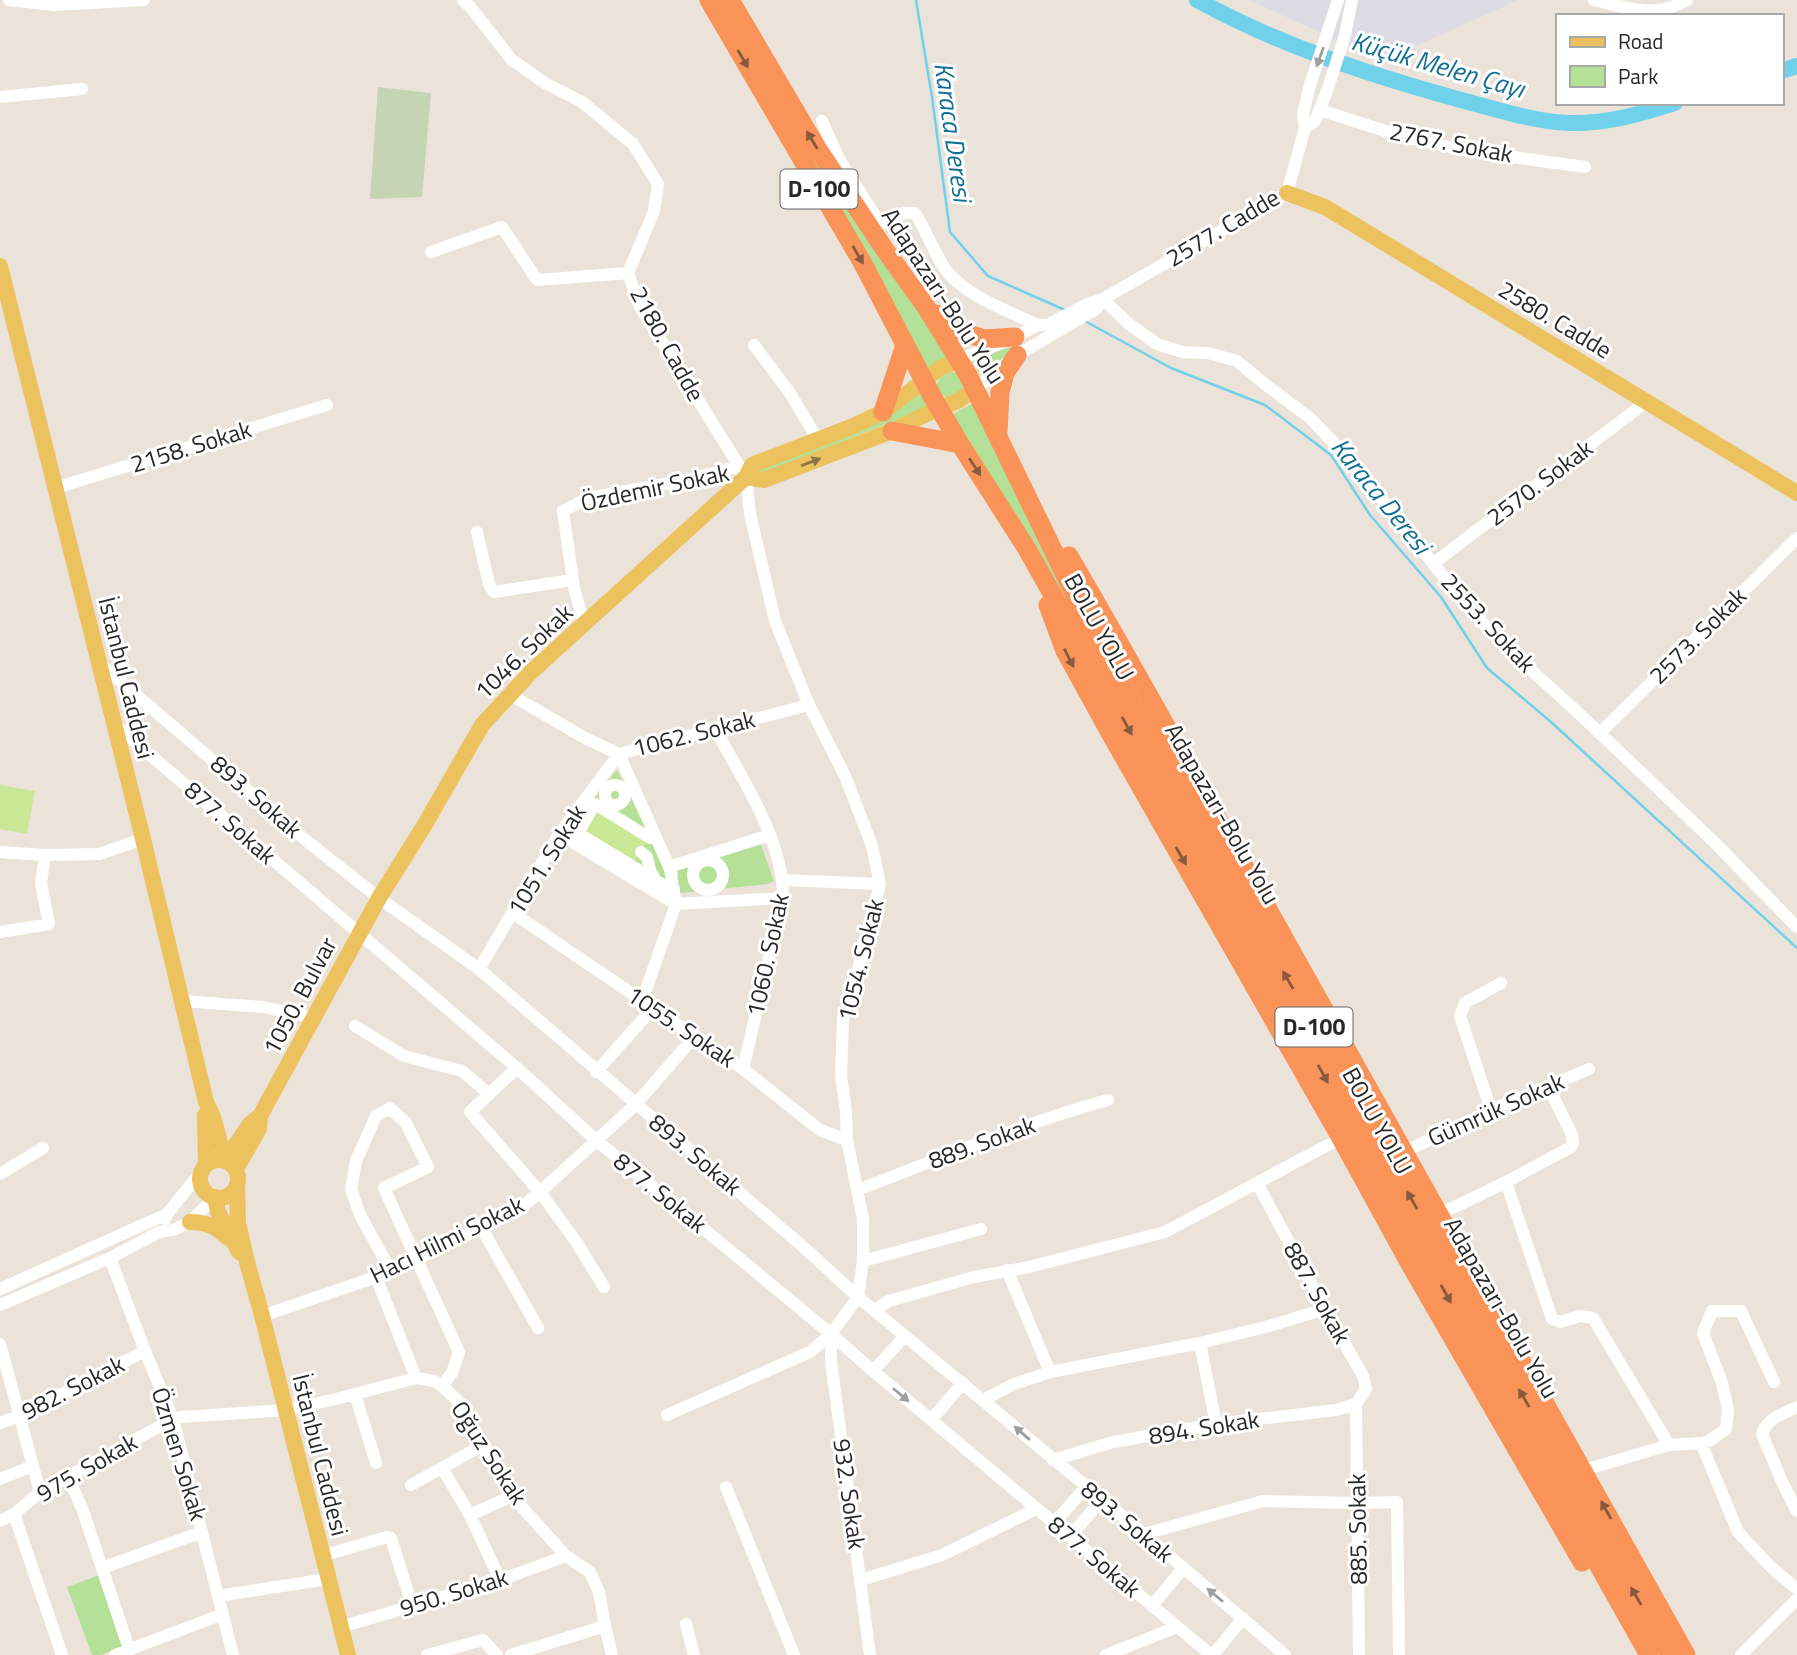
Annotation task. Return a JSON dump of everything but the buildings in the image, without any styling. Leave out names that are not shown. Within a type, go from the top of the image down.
[{"type":"highway","name":"D-100","points":[[709,0],[862,262],[932,395]]},
{"type":"highway","name":"Adapazarı-Bolu Yolu","points":[[730,0],[817,148],[959,360],[998,433],[1105,657],[1670,1655]]},
{"type":"highway","points":[[926,307],[958,331],[1016,346],[1000,392],[998,433]]},
{"type":"highway","points":[[883,412],[905,345]]},
{"type":"highway","name":"BOLU YOLU","points":[[932,395],[1027,548],[1649,1655]]},
{"type":"highway","points":[[892,431],[960,444]]},
{"type":"highway","points":[[1022,485],[1056,534],[1118,639],[1686,1655]]},
{"type":"highway","points":[[1027,548],[1065,651],[1109,731],[1341,1138],[1409,1264],[1636,1655]]},
{"type":"main road","name":"2580. Cadde","points":[[1287,192],[1325,207],[1797,493]]},
{"type":"main road","name":"İstanbul Caddesi","points":[[0,266],[206,1102],[233,1171],[238,1223],[248,1266],[348,1655]]},
{"type":"main road","points":[[746,477],[764,480],[892,431],[932,395],[940,368],[959,360]]},
{"type":"main road","points":[[932,395],[958,401],[975,390]]},
{"type":"main road","name":"1046. Sokak","points":[[379,898],[482,725],[531,672],[746,477],[752,465],[932,395]]},
{"type":"main road","name":"1050. Bulvar","points":[[233,1171],[250,1124],[260,1116],[379,898]]},
{"type":"main road","name":"İstanbul Caddesi","points":[[204,1169],[206,1102]]},
{"type":"main road","points":[[214,1160],[233,1171],[233,1193],[215,1197],[204,1190],[200,1178],[204,1169],[214,1160]]},
{"type":"main road","name":"İstanbul Caddesi","points":[[215,1197],[218,1212],[248,1266]]},
{"type":"main road","points":[[190,1222],[204,1222],[236,1245]]},
{"type":"street","points":[[9,0],[54,5],[144,0]]},
{"type":"street","name":"2180. Cadde","points":[[463,0],[512,60],[545,83],[582,102],[633,144],[658,184],[654,211],[628,273],[639,305],[746,477]]},
{"type":"street","points":[[1338,0],[1310,85],[1303,114],[1305,128],[1315,121],[1327,91],[1345,35],[1352,0]]},
{"type":"street","points":[[1594,0],[1647,12],[1671,8],[1687,0]]},
{"type":"street","points":[[0,97],[82,89]]},
{"type":"street","name":"2767. Sokak","points":[[1320,110],[1407,138],[1469,151],[1585,167]]},
{"type":"street","points":[[822,121],[839,159],[879,222],[887,223],[903,213],[915,213],[950,275],[976,294],[1048,327]]},
{"type":"street","name":"2577. Cadde","points":[[1048,327],[1095,304],[1287,192],[1305,128]]},
{"type":"street","points":[[431,252],[502,226],[537,280],[628,273]]},
{"type":"street","name":"2553. Sokak","points":[[1095,304],[1157,344],[1182,352],[1208,353],[1237,361],[1310,418],[1353,463],[1470,610],[1511,652],[1715,843],[1797,927]]},
{"type":"street","points":[[975,390],[1016,346],[1048,327]]},
{"type":"street","points":[[959,360],[1016,346],[1048,327]]},
{"type":"street","points":[[754,345],[790,393],[818,440]]},
{"type":"street","name":"2570. Sokak","points":[[1434,563],[1646,402]]},
{"type":"street","name":"2158. Sokak","points":[[55,488],[327,405]]},
{"type":"street","name":"Özdemir Sokak","points":[[573,580],[562,511],[588,498],[681,481],[737,467],[746,477]]},
{"type":"street","name":"1054. Sokak","points":[[746,477],[750,514],[775,621],[809,705],[846,778],[872,846],[880,884],[868,936],[843,1019],[841,1076],[847,1140],[863,1219],[863,1261],[858,1297]]},
{"type":"street","points":[[477,532],[489,584],[494,592],[573,580],[584,624]]},
{"type":"street","name":"2573. Sokak","points":[[1600,733],[1797,538]]},
{"type":"street","name":"893. Sokak","points":[[99,663],[308,842],[379,898],[479,970],[808,1251],[858,1297],[1286,1655]]},
{"type":"street","name":"1062. Sokak","points":[[509,694],[585,738],[619,754],[809,705]]},
{"type":"street","name":"877. Sokak","points":[[114,724],[517,1068],[596,1140],[1212,1655]]},
{"type":"street","name":"1060. Sokak","points":[[715,729],[768,827],[784,880],[783,898],[743,1069]]},
{"type":"street","points":[[619,754],[648,835],[633,867]]},
{"type":"street","name":"1051. Sokak","points":[[479,970],[619,754]]},
{"type":"street","points":[[611,765],[615,770],[616,785],[608,787],[606,799],[648,835]]},
{"type":"street","points":[[568,835],[595,804],[613,806],[635,819],[669,867],[676,904],[648,1004],[596,1072]]},
{"type":"street","points":[[568,835],[674,889]]},
{"type":"street","points":[[568,835],[676,904],[711,896],[783,898]]},
{"type":"street","points":[[669,867],[770,835]]},
{"type":"street","points":[[0,852],[99,854],[143,839]]},
{"type":"street","points":[[641,852],[648,857],[650,870],[656,881]]},
{"type":"street","points":[[0,932],[49,925],[41,883],[45,855]]},
{"type":"street","points":[[703,858],[696,866],[694,880],[711,896]]},
{"type":"street","points":[[703,858],[714,861],[723,873],[721,883],[711,896]]},
{"type":"street","points":[[784,880],[880,884]]},
{"type":"street","name":"1055. Sokak","points":[[513,914],[743,1069],[820,1130],[847,1140]]},
{"type":"street","points":[[1491,1110],[1460,1016],[1465,1003],[1501,983]]},
{"type":"street","points":[[183,1001],[263,1007],[315,1018]]},
{"type":"street","points":[[355,1026],[404,1056],[462,1071],[489,1094]]},
{"type":"street","name":"Hacı Hilmi Sokak","points":[[262,1316],[391,1271],[518,1210],[635,1105],[695,1036]]},
{"type":"street","points":[[517,1068],[470,1112],[540,1192],[577,1243],[604,1287]]},
{"type":"street","name":"Gümrük Sokak","points":[[1404,1152],[1491,1110],[1589,1069]]},
{"type":"street","points":[[1440,1214],[1569,1149],[1572,1135],[1548,1086]]},
{"type":"street","name":"889. Sokak","points":[[857,1190],[1028,1126],[1108,1100]]},
{"type":"street","points":[[391,1271],[360,1215],[351,1189],[356,1161],[376,1116],[390,1108],[406,1123],[428,1167],[384,1188],[460,1352],[452,1373],[442,1386]]},
{"type":"street","points":[[874,1310],[890,1301],[974,1277],[1028,1267],[1165,1232],[1341,1138]]},
{"type":"street","points":[[0,1174],[43,1148]]},
{"type":"street","points":[[159,1232],[167,1214],[204,1169]]},
{"type":"street","points":[[1506,1182],[1552,1319],[1560,1322],[1580,1316],[1593,1318],[1669,1445]]},
{"type":"street","name":"887. Sokak","points":[[1256,1183],[1363,1376],[1366,1389],[1356,1404]]},
{"type":"street","points":[[0,1306],[110,1258],[159,1232],[173,1230],[190,1222],[215,1197]]},
{"type":"street","points":[[0,1289],[167,1214]]},
{"type":"street","points":[[481,1227],[538,1328]]},
{"type":"street","points":[[863,1261],[981,1229]]},
{"type":"street","name":"Özmen Sokak","points":[[110,1258],[173,1419],[233,1655]]},
{"type":"street","points":[[1007,1270],[1049,1372]]},
{"type":"street","points":[[286,1410],[416,1378],[376,1277]]},
{"type":"street","points":[[667,1415],[810,1352],[831,1334],[858,1297]]},
{"type":"street","points":[[983,1400],[1014,1384],[1049,1372],[1200,1343],[1325,1309]]},
{"type":"street","points":[[1584,1470],[1669,1445],[1709,1441],[1726,1429],[1728,1410],[1722,1383],[1703,1332],[1712,1311],[1741,1311],[1774,1382]]},
{"type":"street","name":"932. Sokak","points":[[831,1334],[831,1360],[870,1655]]},
{"type":"street","points":[[873,1371],[905,1336]]},
{"type":"street","points":[[1200,1343],[1216,1424]]},
{"type":"street","points":[[0,1344],[40,1492]]},
{"type":"street","name":"982. Sokak","points":[[0,1423],[19,1416],[145,1351]]},
{"type":"street","name":"Oğuz Sokak","points":[[416,1378],[433,1381],[458,1401],[512,1496],[566,1556],[590,1572],[600,1592],[612,1655]]},
{"type":"street","points":[[931,1420],[963,1383]]},
{"type":"street","points":[[355,1394],[376,1463]]},
{"type":"street","name":"894. Sokak","points":[[1053,1460],[1113,1442],[1216,1424],[1336,1410],[1356,1404]]},
{"type":"street","name":"885. Sokak","points":[[1356,1404],[1359,1655]]},
{"type":"street","points":[[1797,1407],[1768,1423],[1762,1434],[1797,1511]]},
{"type":"street","name":"975. Sokak","points":[[0,1521],[40,1492],[173,1419],[286,1410]]},
{"type":"street","points":[[1701,1443],[1738,1532],[1771,1567],[1797,1589]]},
{"type":"street","points":[[411,1485],[483,1445]]},
{"type":"street","points":[[0,1479],[33,1466]]},
{"type":"street","points":[[442,1468],[470,1515],[500,1580]]},
{"type":"street","points":[[68,1476],[83,1511],[129,1649]]},
{"type":"street","points":[[726,1487],[794,1655]]},
{"type":"street","points":[[1054,1523],[1086,1487]]},
{"type":"street","points":[[470,1515],[512,1496]]},
{"type":"street","points":[[1070,1537],[1102,1499]]},
{"type":"street","points":[[1144,1534],[1263,1501],[1397,1502],[1399,1655]]},
{"type":"street","points":[[861,1580],[942,1555],[1037,1509]]},
{"type":"street","points":[[13,1514],[62,1655]]},
{"type":"street","points":[[102,1568],[202,1532]]},
{"type":"street","points":[[322,1556],[391,1538],[412,1605]]},
{"type":"street","name":"950. Sokak","points":[[341,1627],[500,1580],[566,1556]]},
{"type":"street","points":[[1152,1606],[1183,1568]]},
{"type":"street","points":[[218,1596],[328,1579]]},
{"type":"street","points":[[1741,1655],[1797,1599]]},
{"type":"street","points":[[115,1655],[223,1614]]},
{"type":"street","points":[[1212,1655],[1243,1618]]},
{"type":"street","points":[[686,1624],[694,1655]]},
{"type":"street","points":[[512,1655],[605,1626]]},
{"type":"street","points":[[1106,1655],[1177,1627]]},
{"type":"street","points":[[435,1654],[483,1640],[497,1655]]},
{"type":"shaded area","points":[[1249,0],[1518,0],[1383,61]]},
{"type":"green space","points":[[717,0],[723,0],[951,354],[925,370]]},
{"type":"green space","points":[[378,87],[431,93],[422,197],[370,199]]},
{"type":"green space","points":[[1018,345],[981,376],[972,360]]},
{"type":"green space","points":[[950,371],[959,374],[963,387],[962,391],[947,398],[939,391],[937,384],[941,377]]},
{"type":"green space","points":[[920,392],[928,407],[760,475],[758,470]]},
{"type":"green space","points":[[977,401],[1082,629],[949,416]]},
{"type":"green space","points":[[617,770],[660,856],[667,879],[660,891],[567,833]]},
{"type":"green space","points":[[0,785],[35,791],[27,834],[0,829]]},
{"type":"green space","points":[[596,806],[649,838],[633,864],[580,832]]},
{"type":"green space","points":[[760,842],[774,881],[768,884],[680,893],[677,888],[678,866]]},
{"type":"green space","points":[[99,1575],[125,1646],[101,1655],[92,1655],[67,1587]]},
{"type":"waterway","name":"Karaca Deresi","points":[[916,0],[950,232],[988,276],[1065,310]]},
{"type":"waterway","name":"Küçük Melen Çayı","points":[[1197,0],[1261,32],[1326,58],[1529,118],[1570,123],[1597,122],[1668,105]]},
{"type":"waterway","name":"Küçük Melen Çayı","points":[[1783,70],[1797,66]]},
{"type":"waterway","name":"Karaca Deresi","points":[[1083,320],[1171,368],[1265,405],[1331,455],[1370,515],[1441,597],[1487,668],[1551,722],[1797,948]]}]
